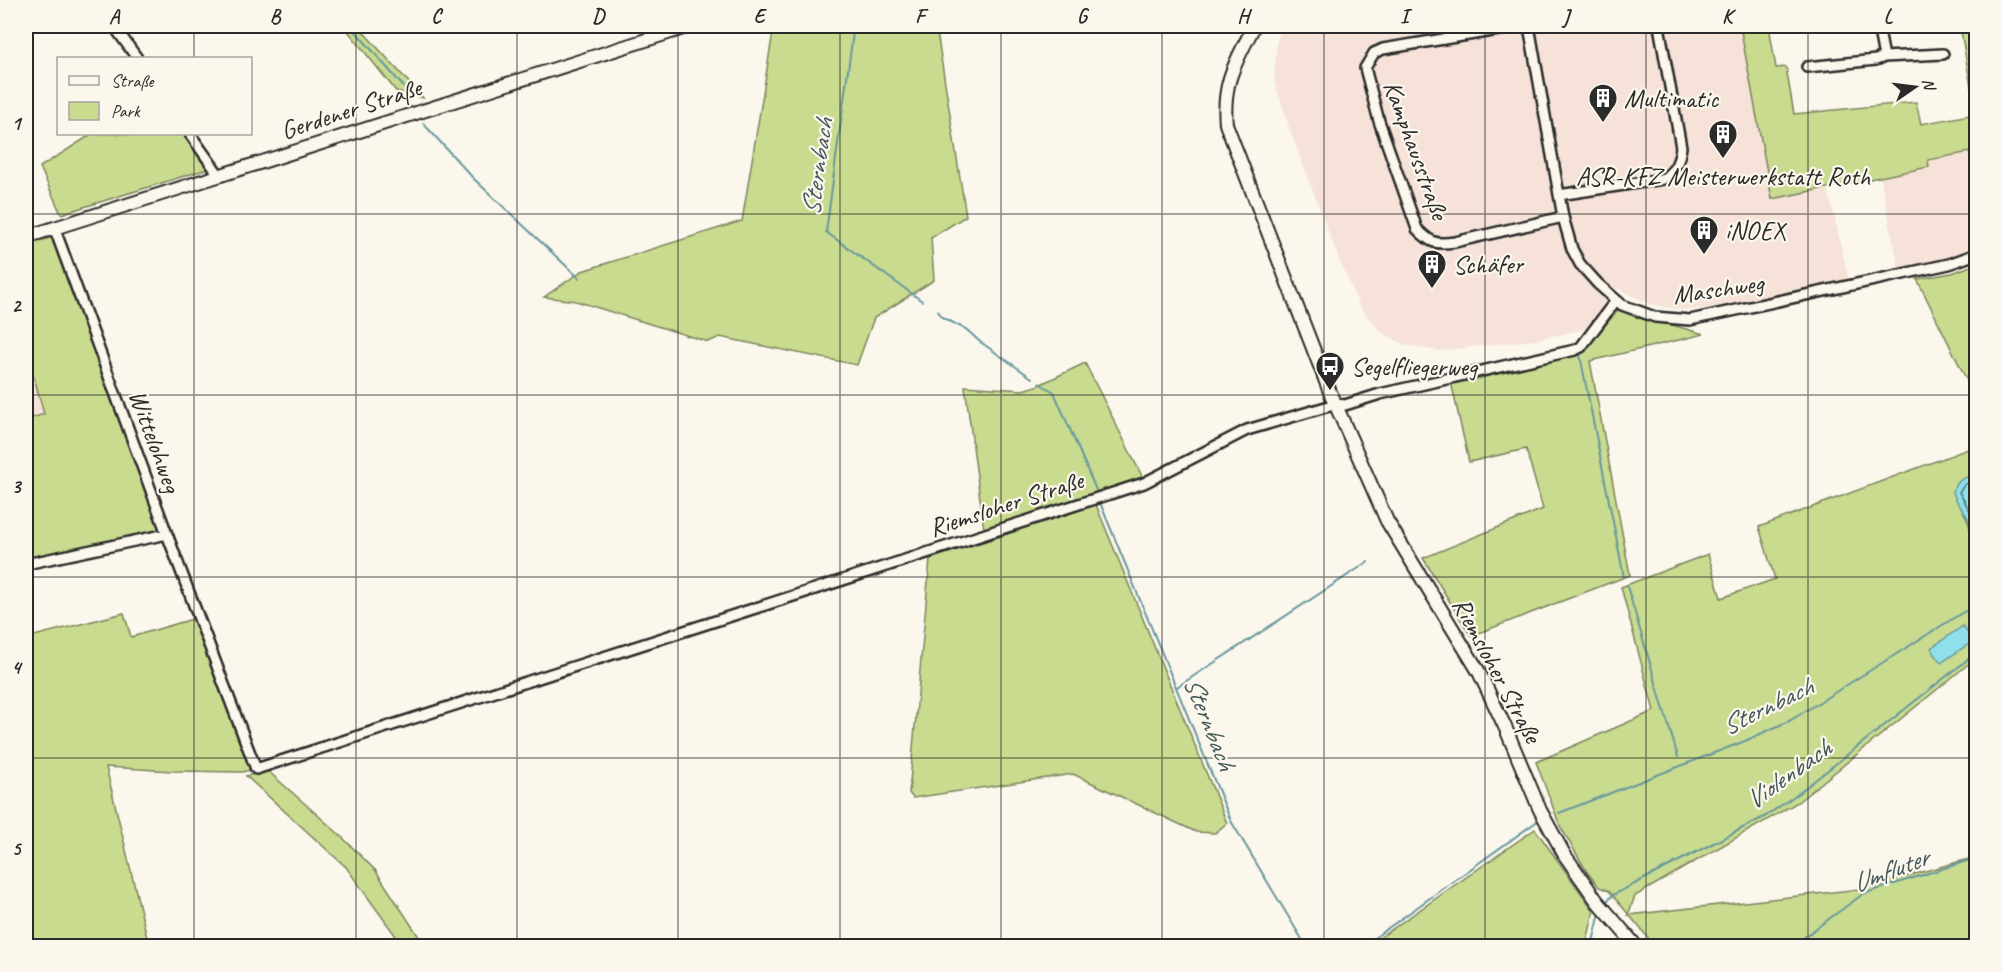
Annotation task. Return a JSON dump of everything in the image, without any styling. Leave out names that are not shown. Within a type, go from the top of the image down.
[{"type":"main road","name":"Gerdener Straße","points":[[26,237],[690,26]]},
{"type":"main road","name":"Riemsloher Straße","points":[[1254,26],[1231,72],[1224,105],[1226,124],[1336,404],[1388,521],[1462,643],[1494,701],[1552,834],[1591,893],[1636,946]]},
{"type":"street","points":[[114,26],[136,57]]},
{"type":"street","name":"Kamphausstraße","points":[[1523,26],[1383,49],[1374,53],[1365,68],[1379,121],[1414,219],[1418,229],[1427,238],[1438,244],[1446,243],[1563,217]]},
{"type":"street","name":"Maschweg","points":[[1529,26],[1563,217],[1572,249],[1580,264],[1598,285],[1616,300],[1636,311],[1655,317],[1690,320],[1949,264],[1977,254]]},
{"type":"street","points":[[1559,195],[1663,179],[1674,172],[1680,160],[1680,147],[1659,26]]},
{"type":"street","points":[[1878,26],[1884,57]]},
{"type":"street","points":[[1807,67],[1876,60],[1884,57],[1943,54]]},
{"type":"street","points":[[191,135],[219,175]]},
{"type":"street","name":"Wittelohweg","points":[[54,227],[256,769],[924,554]]},
{"type":"street","points":[[1336,404],[1345,405],[1380,394],[1575,350],[1581,347],[1616,300]]},
{"type":"street","name":"Riemsloher Straße","points":[[924,554],[1144,483],[1247,430],[1336,404]]},
{"type":"street","points":[[26,564],[167,534]]},
{"type":"shaded area","points":[[1283,26],[1740,26],[1772,198],[1828,189],[1849,281],[1713,308],[1682,310],[1649,304],[1616,288],[1585,329],[1534,340],[1438,351],[1405,345],[1381,332],[1360,307],[1340,262],[1292,136],[1274,80],[1277,39]]},
{"type":"shaded area","points":[[1976,151],[1976,247],[1943,260],[1899,269],[1880,176],[1929,167],[1928,160]]},
{"type":"shaded area","points":[[26,348],[44,414],[26,420]]},
{"type":"green space","points":[[344,26],[358,26],[423,98],[396,91]]},
{"type":"green space","points":[[774,26],[936,26],[966,216],[931,238],[934,280],[874,318],[857,365],[720,337],[708,342],[576,301],[544,297],[582,271],[742,221]]},
{"type":"green space","points":[[1740,26],[1769,26],[1776,68],[1786,67],[1794,114],[1916,102],[1921,124],[1976,114],[1976,151],[1928,160],[1929,167],[1772,199]]},
{"type":"green space","points":[[1960,26],[1976,26],[1976,114]]},
{"type":"green space","points":[[90,135],[185,135],[207,169],[61,214],[40,167]]},
{"type":"green space","points":[[57,236],[160,531],[26,559],[26,420],[44,414],[26,348],[26,245]]},
{"type":"green space","points":[[1976,264],[1976,399],[1917,279],[1952,273]]},
{"type":"green space","points":[[1618,310],[1704,334],[1590,361],[1630,575],[1471,636],[1423,558],[1543,509],[1526,449],[1469,462],[1451,382],[1583,351]]},
{"type":"green space","points":[[1085,363],[1144,480],[984,529],[965,386],[1023,390],[1039,385]]},
{"type":"green space","points":[[1976,446],[1976,477],[1972,476],[1962,509],[1969,524],[1976,561],[1976,658],[1798,802],[1635,896],[1628,914],[1609,891],[1599,887],[1587,872],[1560,826],[1536,762],[1654,711],[1621,587],[1708,554],[1721,598],[1775,579],[1759,527]]},
{"type":"green space","points":[[1096,505],[1227,823],[1215,833],[1196,832],[1073,774],[913,798],[909,793],[930,559]]},
{"type":"green space","points":[[124,613],[131,637],[196,618],[251,770],[242,772],[173,771],[106,767],[149,946],[26,946],[26,638]]},
{"type":"green space","points":[[268,771],[340,835],[376,871],[425,946],[403,946],[346,867],[246,776]]},
{"type":"green space","points":[[1535,829],[1594,911],[1586,946],[1368,946]]},
{"type":"green space","points":[[1976,857],[1976,946],[1655,946],[1629,915],[1860,889]]},
{"type":"water","points":[[1972,476],[1976,477],[1976,562],[1968,518],[1953,492],[1960,481]]},
{"type":"water","points":[[1963,626],[1973,641],[1941,663],[1931,648]]},
{"type":"waterway","points":[[351,26],[409,93]]},
{"type":"waterway","name":"Sternbach","points":[[854,26],[826,232],[922,301]]},
{"type":"waterway","points":[[423,123],[473,178],[579,278]]},
{"type":"waterway","name":"Sternbach","points":[[938,311],[942,317],[967,330],[1032,378]]},
{"type":"waterway","points":[[1580,355],[1624,577]]},
{"type":"waterway","name":"Sternbach","points":[[1039,383],[1054,392],[1096,490]]},
{"type":"waterway","name":"Sternbach","points":[[1101,505],[1231,821],[1306,946]]},
{"type":"waterway","points":[[1177,687],[1368,562]]},
{"type":"waterway","points":[[1627,586],[1678,757]]},
{"type":"waterway","name":"Sternbach","points":[[1559,813],[1745,741],[1791,720],[1965,611],[1976,616]]},
{"type":"waterway","name":"Violenbach","points":[[1606,902],[1613,895],[1766,816],[1800,792],[1976,653]]},
{"type":"waterway","name":"Sternbach","points":[[1363,946],[1539,820]]},
{"type":"waterway","name":"Umfluter","points":[[1792,946],[1863,894],[1976,858]]},
{"type":"waterway","name":"Violenbach","points":[[1592,946],[1600,913]]},
{"type":"place","name":"Multimatic","points":[[1603,124]]},
{"type":"place","name":"ASR-KFZ Meisterwerkstatt Roth","points":[[1723,160]]},
{"type":"place","name":"iNOEX","points":[[1704,256]]},
{"type":"place","name":"Schäfer","points":[[1432,290]]},
{"type":"place","name":"Segelfliegerweg","points":[[1330,392]]}]
